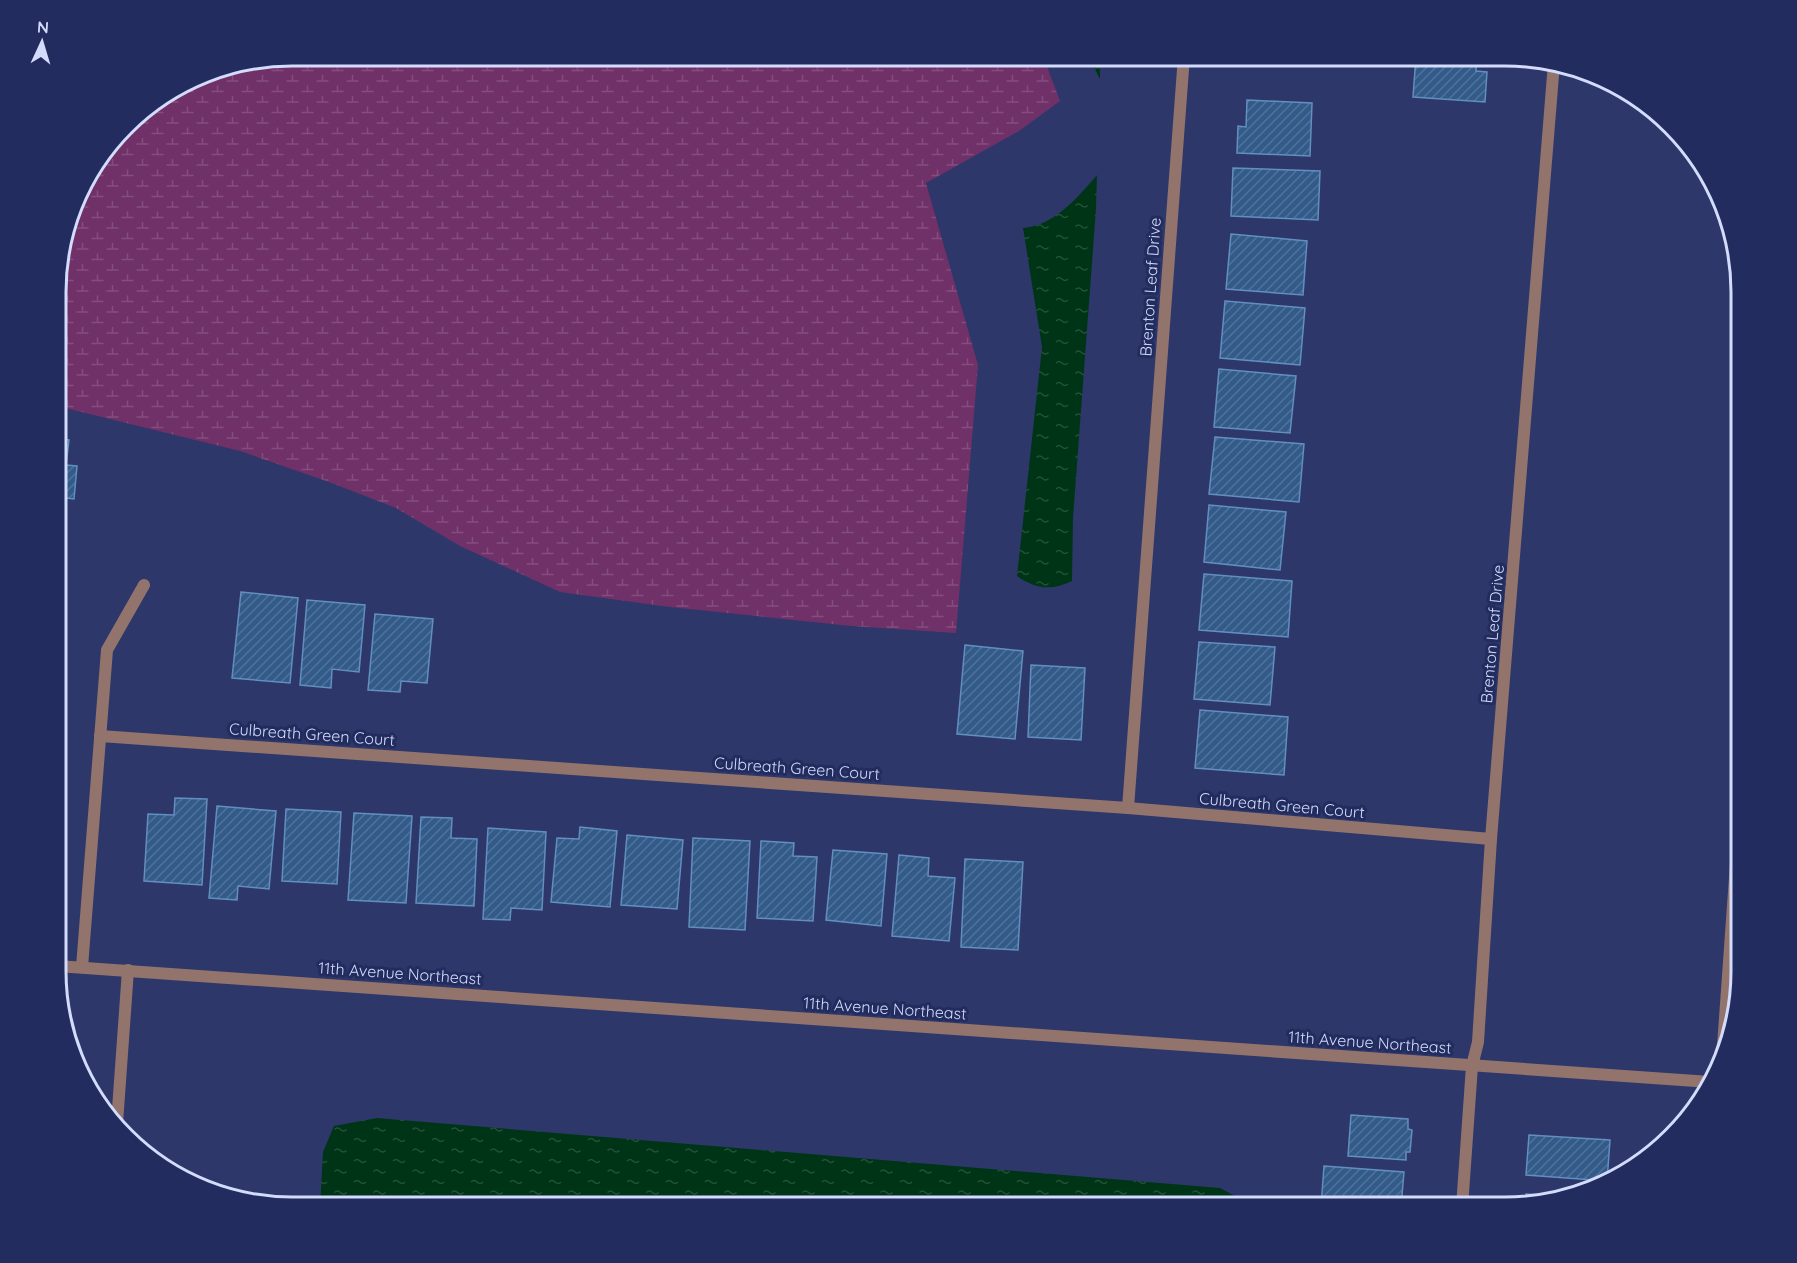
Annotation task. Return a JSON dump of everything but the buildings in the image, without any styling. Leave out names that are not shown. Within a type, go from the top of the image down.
[{"type":"street","name":"Brenton Leaf Drive","points":[[1128,808],[1183,66]]},
{"type":"street","name":"Brenton Leaf Drive","points":[[1463,1197],[1472,1066],[1478,1042],[1491,839],[1553,71]]},
{"type":"street","points":[[82,967],[107,650],[144,585]]},
{"type":"street","name":"Culbreath Green Court","points":[[100,736],[1128,808],[1491,839]]},
{"type":"street","points":[[1725,1023],[1731,934]]},
{"type":"street","name":"11th Avenue Northeast","points":[[66,966],[1702,1081]]},
{"type":"street","points":[[118,1115],[128,970]]},
{"type":"green space","points":[[277,66],[1047,66],[1060,101],[1019,131],[926,183],[978,365],[956,633],[851,626],[670,607],[560,592],[460,546],[396,508],[240,451],[66,408],[66,277],[70,248],[83,206],[96,179],[132,132],[154,113],[192,89],[248,70]]},
{"type":"water","points":[[1093,66],[1100,66],[1100,79]]},
{"type":"water","points":[[1097,175],[1073,518],[1072,581],[1058,586],[1044,587],[1030,584],[1017,576],[1042,347],[1023,228],[1045,222],[1055,216],[1073,201]]},
{"type":"water","points":[[377,1118],[1220,1188],[1237,1197],[321,1197],[323,1152],[334,1126]]}]
